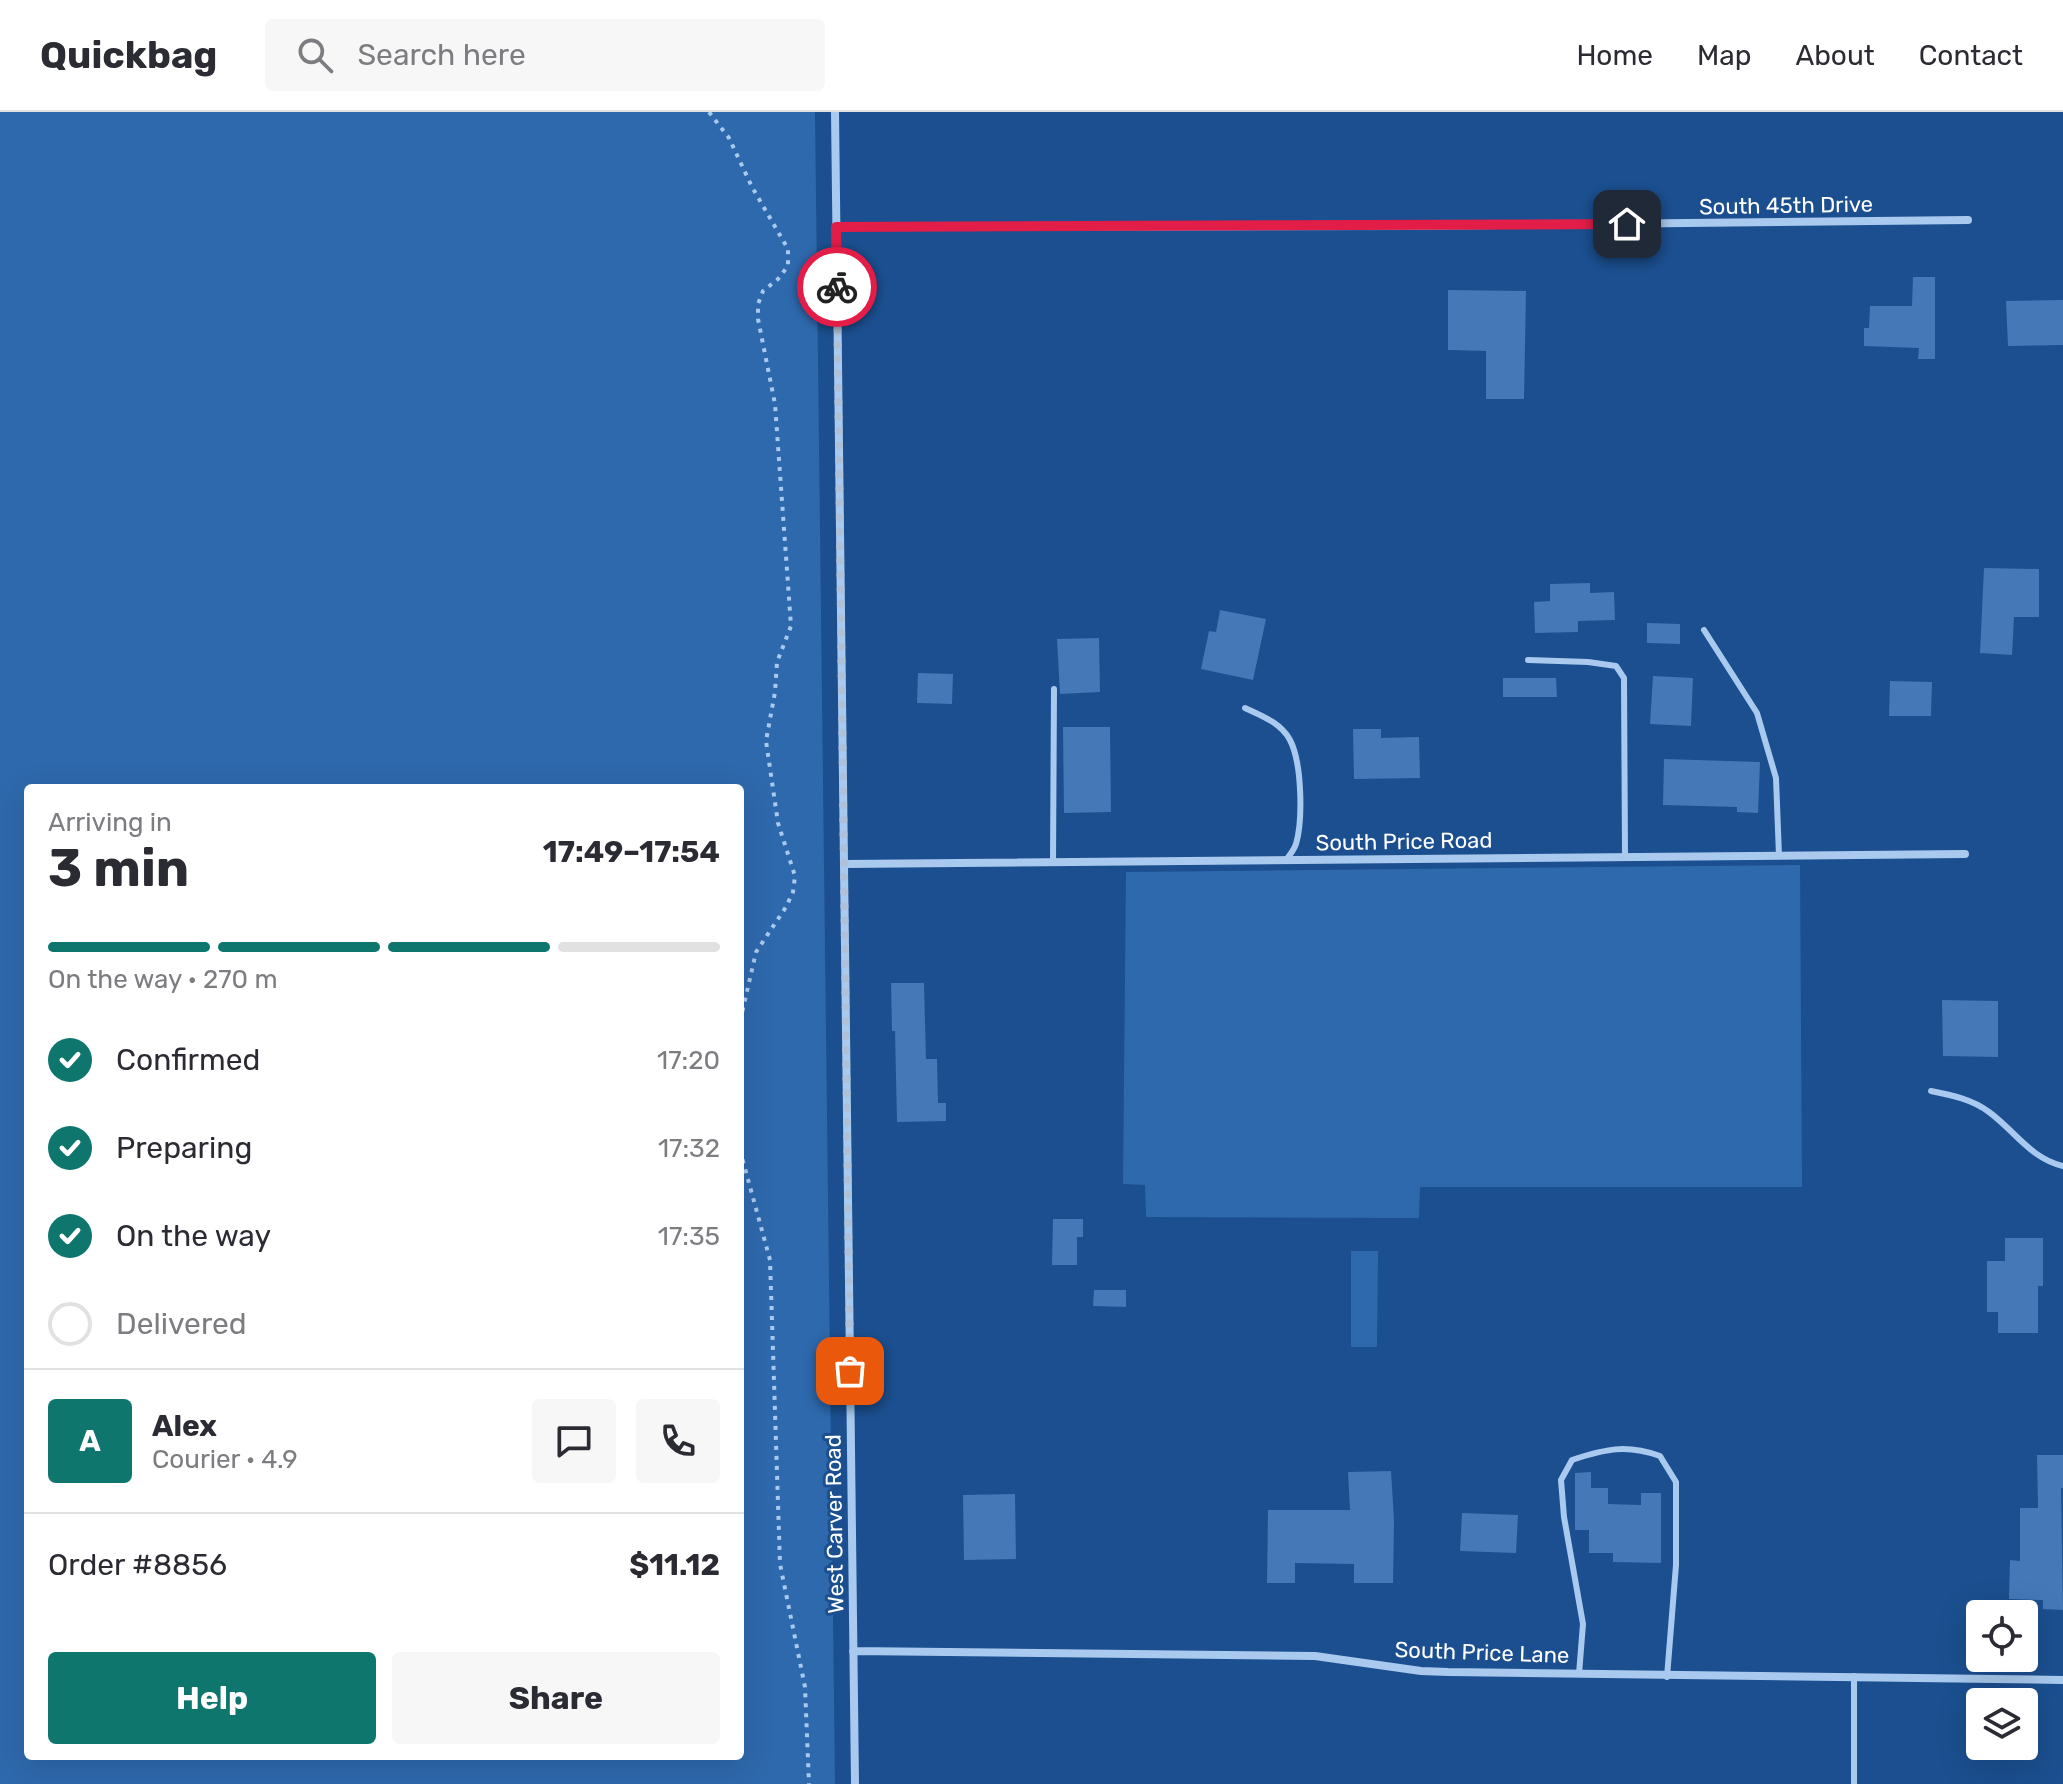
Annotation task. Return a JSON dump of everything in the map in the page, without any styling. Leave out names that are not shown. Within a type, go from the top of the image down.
[{"type":"street","name":"West Carver Road","points":[[835,112],[855,1784]]},
{"type":"street","name":"South 45th Drive","points":[[836,227],[1431,226],[1968,220]]},
{"type":"street","name":"South Price Road","points":[[844,864],[1965,854]]},
{"type":"street","name":"South Price Lane","points":[[853,1651],[1315,1656],[1421,1671],[1667,1677],[1854,1676],[2063,1680]]},
{"type":"lane","points":[[1704,630],[1757,713],[1776,778],[1779,856]]},
{"type":"lane","points":[[1528,660],[1616,666],[1624,678],[1625,857]]},
{"type":"lane","points":[[1053,863],[1054,689]]},
{"type":"lane","points":[[1245,708],[1272,720],[1290,739],[1298,768],[1298,827],[1295,846],[1286,860]]},
{"type":"lane","points":[[1931,1091],[1957,1096],[1989,1111],[2018,1141],[2047,1162],[2063,1166]]},
{"type":"lane","points":[[1579,1674],[1583,1624],[1564,1517],[1561,1480],[1572,1460],[1604,1449],[1638,1448],[1660,1456],[1676,1482],[1676,1565],[1667,1677]]},
{"type":"lane","points":[[1854,1676],[1854,1784]]},
{"type":"path","points":[[709,112],[729,138],[752,187],[788,249],[788,266],[763,291],[758,304],[758,319],[775,404],[791,626],[777,662],[766,741],[778,823],[795,876],[793,892],[786,907],[756,952],[744,1004]]},
{"type":"path","points":[[744,1165],[770,1260],[780,1564],[805,1687],[809,1784]]},
{"type":"shaded area","points":[[0,112],[815,112],[835,1784],[0,1784]]},
{"type":"shaded area","points":[[1800,865],[1802,1187],[1420,1187],[1419,1218],[1146,1217],[1145,1185],[1123,1184],[1126,872]]},
{"type":"shaded area","points":[[1351,1251],[1378,1251],[1377,1347],[1351,1347]]},
{"type":"building","points":[[1913,277],[1935,277],[1935,359],[1918,359],[1919,348],[1864,346],[1864,328],[1869,328],[1870,306],[1912,306]]},
{"type":"building","points":[[1448,290],[1526,291],[1524,399],[1486,399],[1486,351],[1448,350]]},
{"type":"building","points":[[2063,300],[2063,345],[2008,346],[2006,301]]},
{"type":"building","points":[[1984,568],[2039,569],[2039,617],[2014,617],[2012,655],[1980,653]]},
{"type":"building","points":[[1590,583],[1590,593],[1614,592],[1615,620],[1578,621],[1578,632],[1535,633],[1534,602],[1550,601],[1550,584]]},
{"type":"building","points":[[1220,610],[1266,619],[1253,680],[1201,669],[1209,631],[1216,632]]},
{"type":"building","points":[[1647,623],[1680,624],[1680,644],[1647,643]]},
{"type":"building","points":[[1099,638],[1100,692],[1060,694],[1057,639]]},
{"type":"building","points":[[918,673],[953,674],[952,704],[917,703]]},
{"type":"building","points":[[1653,676],[1693,678],[1691,726],[1650,724]]},
{"type":"building","points":[[1503,678],[1556,678],[1557,697],[1503,697]]},
{"type":"building","points":[[1890,681],[1932,682],[1931,716],[1889,716]]},
{"type":"building","points":[[1063,727],[1110,727],[1111,812],[1064,813]]},
{"type":"building","points":[[1353,729],[1381,729],[1381,738],[1419,737],[1420,778],[1354,779]]},
{"type":"building","points":[[1664,759],[1760,762],[1758,813],[1737,812],[1737,807],[1663,805]]},
{"type":"building","points":[[891,983],[924,983],[926,1059],[937,1059],[938,1103],[946,1103],[946,1121],[897,1122]]},
{"type":"building","points":[[1942,1000],[1998,1001],[1998,1057],[1943,1056]]},
{"type":"building","points":[[1053,1219],[1083,1219],[1083,1237],[1077,1237],[1077,1265],[1052,1265]]},
{"type":"building","points":[[2005,1238],[2043,1238],[2043,1286],[2038,1286],[2038,1333],[1998,1333],[1998,1312],[1987,1312],[1987,1261],[2005,1261]]},
{"type":"building","points":[[1094,1290],[1126,1290],[1126,1307],[1093,1306]]},
{"type":"building","points":[[2037,1455],[2063,1455],[2063,1610],[2043,1609],[2043,1600],[2009,1599],[2010,1560],[2020,1561],[2020,1508],[2038,1508]]},
{"type":"building","points":[[1391,1471],[1393,1583],[1354,1583],[1354,1564],[1295,1563],[1295,1583],[1267,1583],[1268,1510],[1350,1510],[1348,1472]]},
{"type":"building","points":[[1591,1472],[1591,1488],[1608,1488],[1608,1504],[1641,1505],[1641,1493],[1661,1493],[1661,1563],[1613,1562],[1613,1553],[1589,1553],[1589,1530],[1575,1530],[1575,1473]]},
{"type":"building","points":[[1015,1494],[1016,1559],[964,1560],[963,1495]]},
{"type":"building","points":[[1462,1513],[1518,1515],[1516,1553],[1460,1551]]},
{"type":"way so far","points":[[837,287],[850,1371]]},
{"type":"route","points":[[837,287],[836,227],[1627,224]]}]
